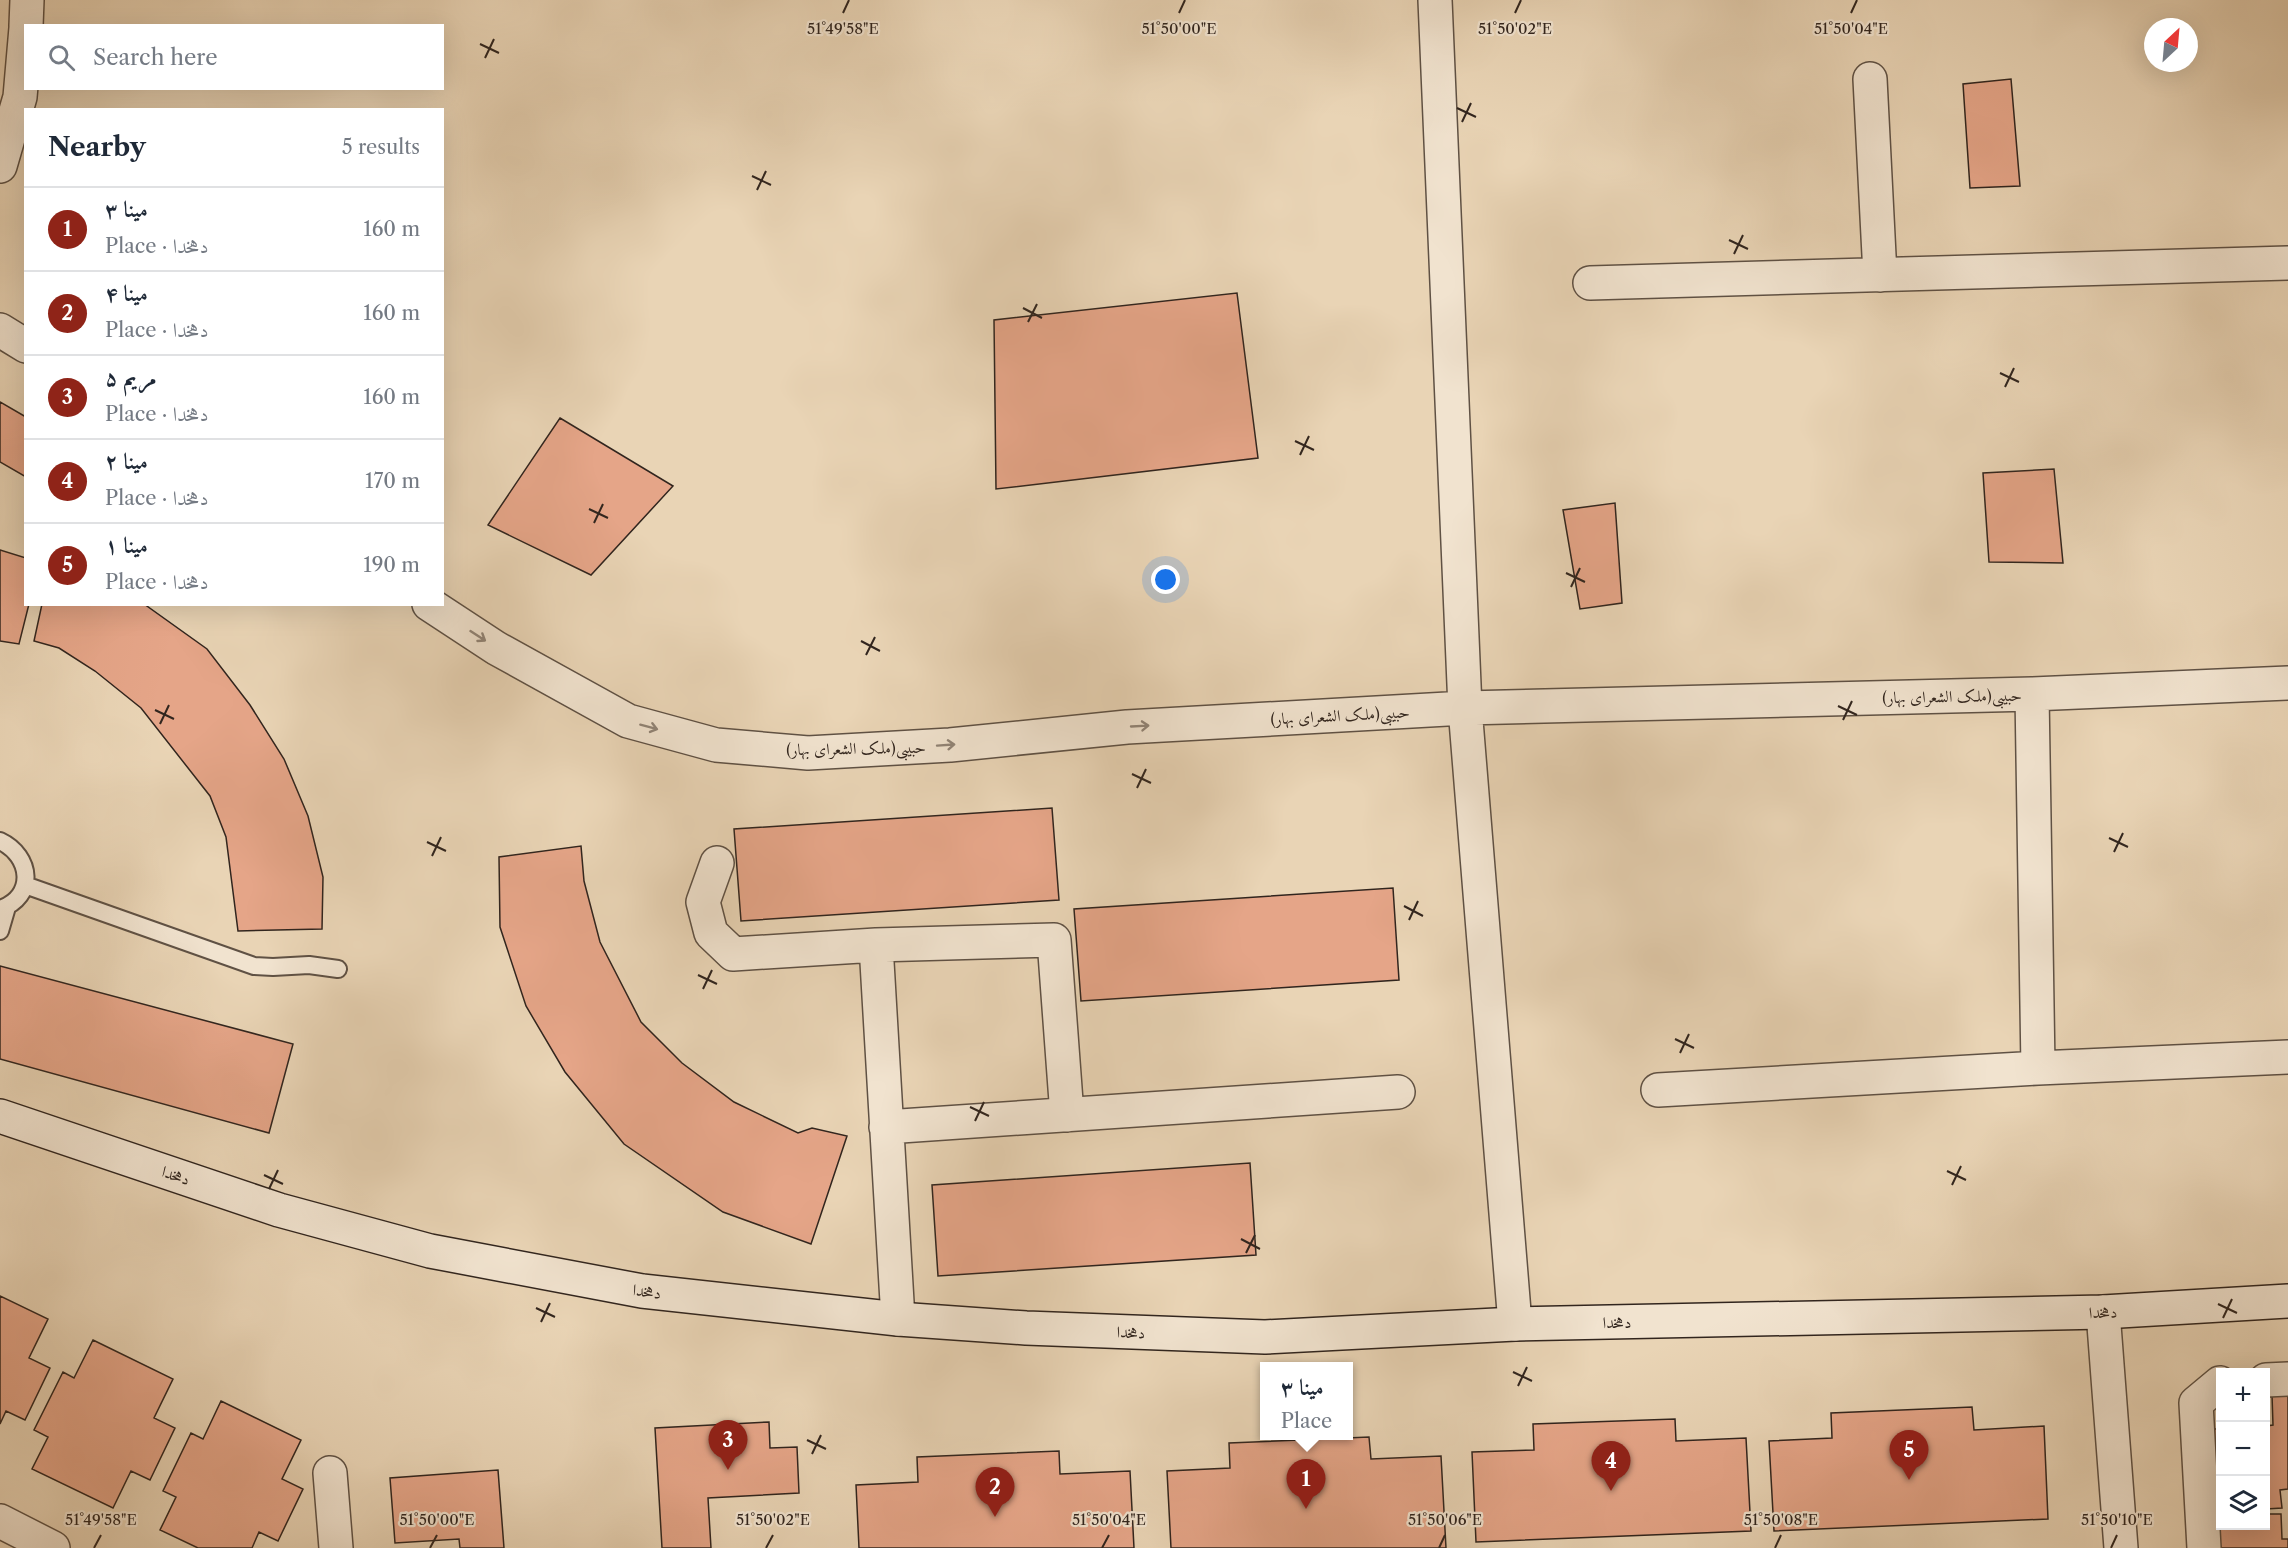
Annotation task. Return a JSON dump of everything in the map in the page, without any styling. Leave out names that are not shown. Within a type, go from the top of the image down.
[{"type":"street","points":[[26,24],[27,0]]},
{"type":"street","points":[[1435,0],[1465,708],[1515,1324]]},
{"type":"street","points":[[0,166],[20,97],[24,50]]},
{"type":"street","points":[[1870,79],[1880,275]]},
{"type":"street","points":[[1590,283],[2288,263]]},
{"type":"street","points":[[0,330],[24,345]]},
{"type":"street","name":"حبیبی(ملک الشعرای بهار)","points":[[432,606],[496,648],[627,722],[716,746],[808,753],[950,745],[1127,727],[1465,708],[2032,694],[2288,683]]},
{"type":"street","points":[[2032,694],[2038,1068]]},
{"type":"street","points":[[717,863],[703,902],[711,933],[733,954],[876,945],[1054,940],[1067,1115]]},
{"type":"street","points":[[876,945],[898,1318]]},
{"type":"street","points":[[1658,1090],[2038,1068],[2288,1057]]},
{"type":"street","points":[[886,1127],[1398,1092]]},
{"type":"street","name":"دهخدا","points":[[0,1116],[279,1210],[430,1251],[642,1291],[898,1318],[1026,1328],[1265,1337],[1515,1324],[2103,1312],[2288,1301]]},
{"type":"street","points":[[2103,1312],[2121,1548]]},
{"type":"street","points":[[2270,1380],[2288,1379]]},
{"type":"street","points":[[2204,1548],[2196,1403],[2216,1386]]},
{"type":"street","points":[[330,1473],[336,1548]]},
{"type":"street","points":[[0,1521],[53,1548]]},
{"type":"lane","points":[[0,841],[12,846],[21,857],[26,870],[25,885],[18,897],[4,908],[0,931]]},
{"type":"lane","points":[[25,885],[254,966],[309,964],[338,969]]},
{"type":"building","points":[[2011,79],[2020,186],[1970,188],[1963,84]]},
{"type":"building","points":[[1237,293],[1258,458],[996,489],[994,320]]},
{"type":"building","points":[[0,402],[24,416],[24,476],[0,462]]},
{"type":"building","points":[[560,418],[673,486],[591,575],[488,525]]},
{"type":"building","points":[[2054,469],[2063,563],[1989,562],[1983,473]]},
{"type":"building","points":[[1615,503],[1622,603],[1580,609],[1563,510]]},
{"type":"building","points":[[0,550],[24,557],[24,606],[28,606],[19,644],[0,641]]},
{"type":"building","points":[[42,606],[147,606],[207,649],[250,705],[284,759],[308,816],[323,877],[322,929],[238,931],[226,837],[210,796],[141,708],[95,671],[59,648],[34,641]]},
{"type":"building","points":[[1052,808],[1059,900],[741,921],[734,829]]},
{"type":"building","points":[[581,846],[584,881],[600,942],[641,1022],[682,1063],[734,1102],[798,1133],[812,1128],[847,1136],[811,1244],[723,1212],[624,1144],[565,1072],[526,1006],[500,927],[499,857]]},
{"type":"building","points":[[1393,888],[1399,980],[1081,1001],[1074,909]]},
{"type":"building","points":[[0,966],[293,1044],[269,1133],[0,1059]]},
{"type":"building","points":[[1250,1163],[1256,1255],[938,1276],[932,1185]]},
{"type":"building","points":[[0,1296],[48,1319],[29,1358],[50,1368],[25,1420],[6,1411],[0,1424]]},
{"type":"building","points":[[93,1340],[173,1379],[154,1418],[175,1428],[150,1480],[131,1471],[113,1508],[32,1469],[48,1437],[34,1430],[63,1372],[74,1378]]},
{"type":"building","points":[[2288,1394],[2288,1489],[2280,1490],[2282,1508],[2270,1509],[2270,1425],[2273,1425],[2272,1395]]},
{"type":"building","points":[[221,1401],[301,1440],[282,1479],[303,1489],[278,1541],[259,1532],[252,1548],[198,1548],[160,1530],[176,1497],[163,1491],[191,1433],[203,1439]]},
{"type":"building","points":[[1972,1407],[1974,1430],[2044,1426],[2048,1519],[1774,1531],[1769,1441],[1832,1438],[1831,1413]]},
{"type":"building","points":[[1675,1419],[1676,1441],[1746,1438],[1751,1531],[1476,1542],[1472,1452],[1534,1450],[1533,1424]]},
{"type":"building","points":[[769,1422],[770,1448],[797,1447],[799,1493],[708,1498],[711,1548],[662,1548],[655,1428]]},
{"type":"building","points":[[2214,1429],[2216,1429],[2216,1484]]},
{"type":"building","points":[[1369,1437],[1371,1459],[1441,1456],[1446,1548],[1171,1548],[1167,1471],[1230,1468],[1229,1443],[1353,1440],[1353,1438]]},
{"type":"building","points":[[1059,1451],[1060,1474],[1130,1471],[1134,1548],[859,1548],[856,1485],[918,1482],[917,1457]]},
{"type":"building","points":[[498,1470],[504,1548],[460,1548],[459,1539],[395,1543],[390,1478]]},
{"type":"building","points":[[2270,1514],[2281,1514],[2282,1539],[2288,1539],[2288,1548],[2218,1548],[2217,1530],[2270,1530]]},
{"type":"place","name":"مریم ۵","points":[[728,1470]]},
{"type":"place","name":"مینا ۱","points":[[1909,1480]]},
{"type":"place","name":"مینا ۲","points":[[1611,1491]]},
{"type":"place","name":"مینا ۳","points":[[1306,1509]]},
{"type":"place","name":"مینا ۴","points":[[995,1517]]}]
